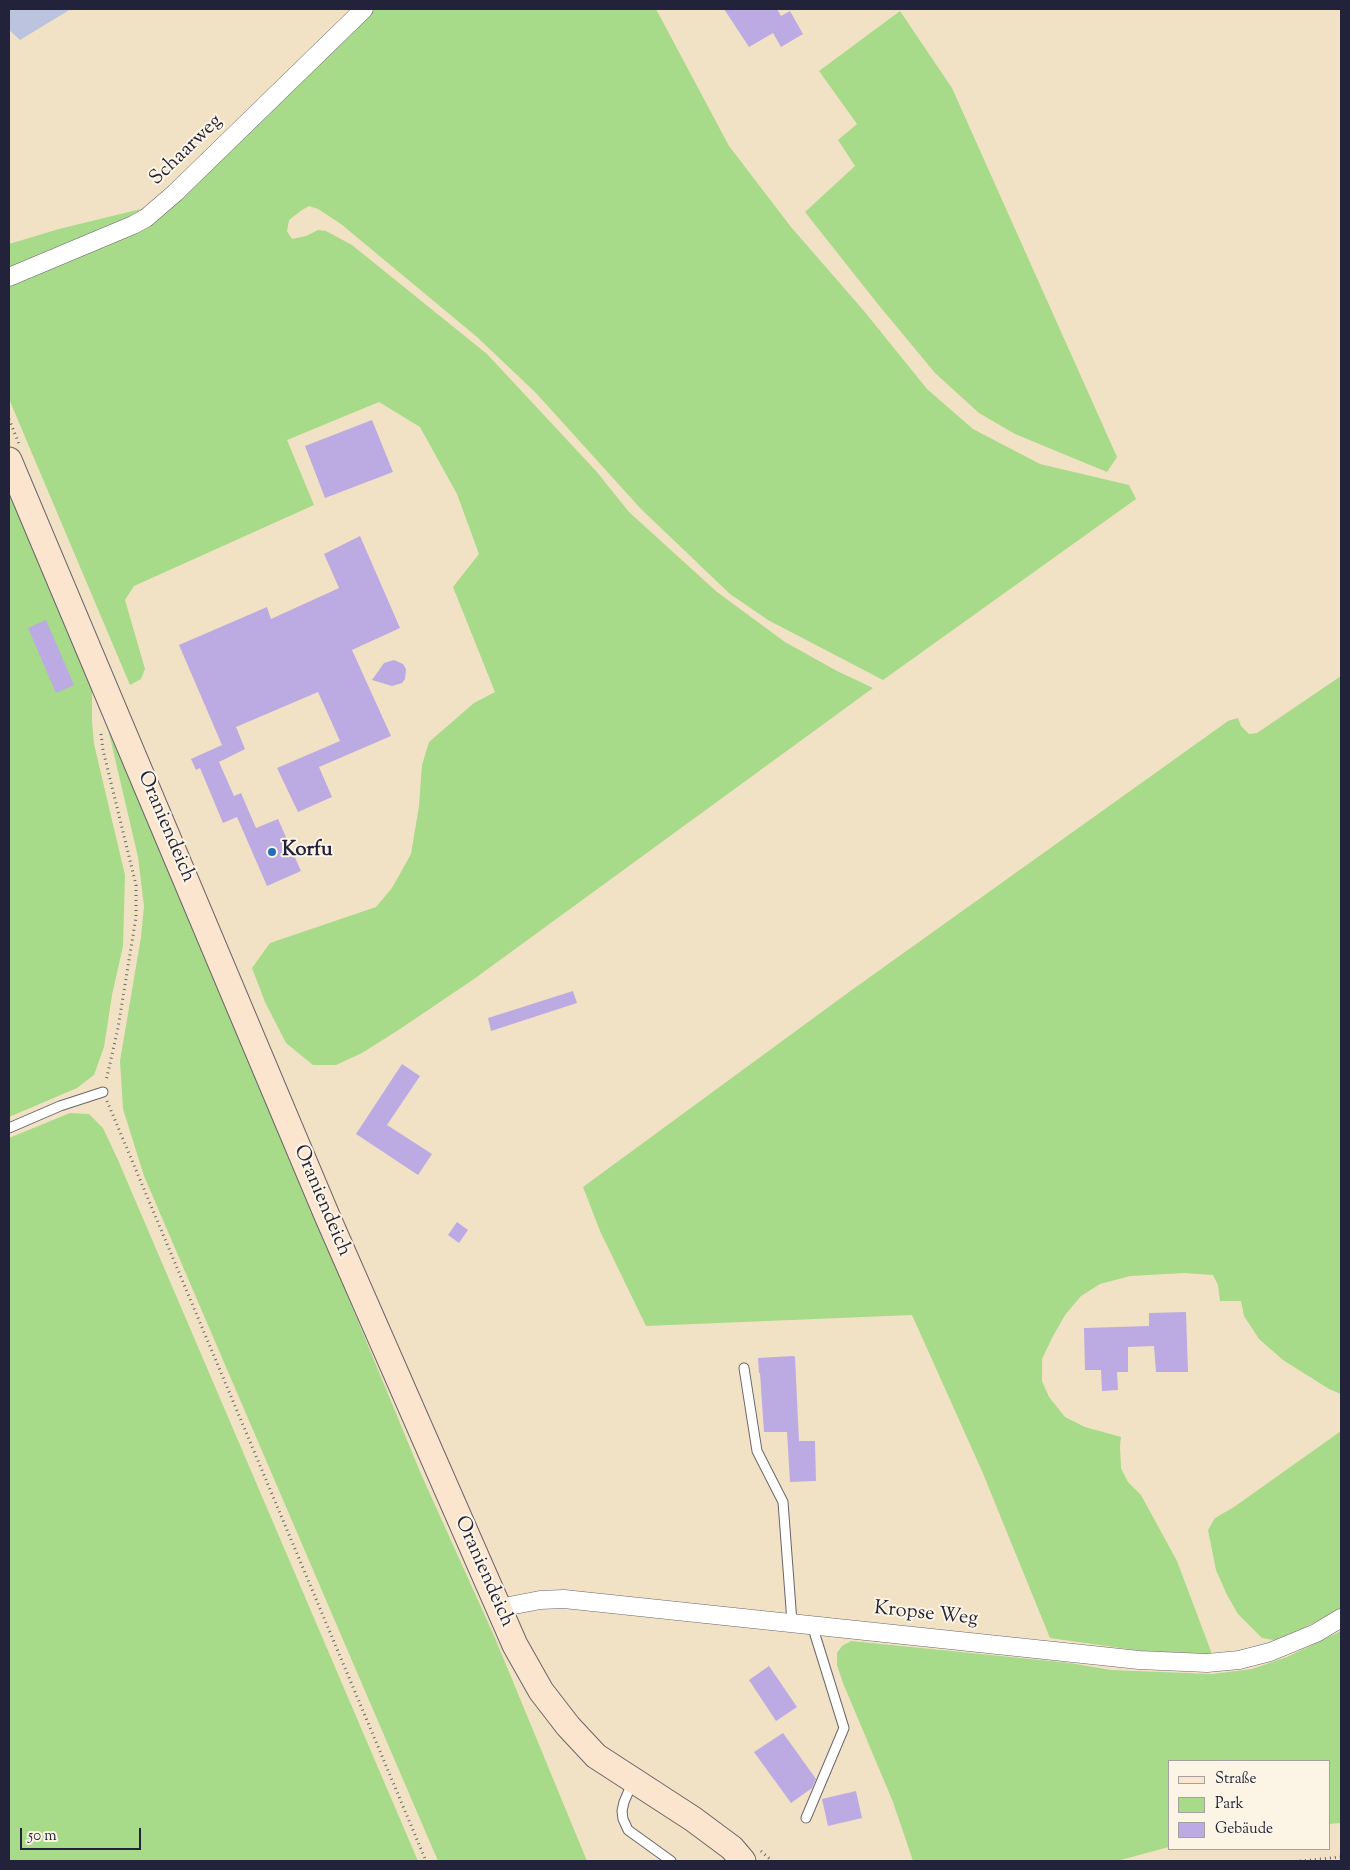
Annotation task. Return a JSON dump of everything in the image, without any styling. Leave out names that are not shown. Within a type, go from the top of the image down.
[{"type":"main road","name":"Oraniendeich","points":[[9,460],[328,1218],[515,1645],[541,1691],[568,1726],[596,1756],[693,1819],[732,1848],[751,1855]]},
{"type":"street","name":"Schaarweg","points":[[9,277],[146,218],[175,194],[364,9]]},
{"type":"street","name":"Kropse Weg","points":[[499,1608],[540,1600],[564,1600],[792,1622],[1139,1660],[1207,1663],[1239,1660],[1270,1652],[1316,1633],[1341,1618]]},
{"type":"lane","points":[[9,1128],[60,1106],[103,1092]]},
{"type":"lane","points":[[744,1368],[756,1451],[783,1502],[792,1622]]},
{"type":"lane","points":[[806,1818],[844,1728],[812,1625]]},
{"type":"lane","points":[[633,1780],[624,1802],[622,1819],[628,1830],[671,1861]]},
{"type":"lane","points":[[648,1845],[663,1861]]},
{"type":"path","points":[[100,727],[103,750],[136,885],[136,918],[120,1019],[103,1092],[426,1861]]},
{"type":"path","points":[[751,1855],[772,1861]]},
{"type":"path","points":[[1300,1861],[1341,1857]]},
{"type":"shaded area","points":[[9,9],[71,9],[20,40],[9,30]]},
{"type":"green space","points":[[371,9],[656,9],[729,146],[791,227],[864,311],[927,389],[973,429],[1040,464],[1129,485],[1136,499],[883,680],[768,620],[730,594],[641,509],[536,393],[477,337],[341,224],[318,209],[309,206],[302,210],[289,220],[287,231],[292,239],[306,236],[318,230],[326,231],[352,245],[487,354],[596,471],[629,512],[717,592],[785,642],[837,671],[873,688],[474,979],[400,1029],[362,1053],[336,1065],[313,1065],[286,1043],[265,1002],[252,968],[270,943],[376,907],[392,888],[411,854],[419,806],[422,765],[429,742],[474,703],[495,692],[453,587],[479,554],[457,494],[420,427],[379,402],[287,440],[314,505],[134,586],[125,600],[145,669],[141,679],[130,685],[9,399],[9,282],[139,228]]},
{"type":"green space","points":[[900,11],[952,88],[1117,457],[1107,472],[1015,434],[979,413],[935,373],[805,212],[855,166],[838,140],[857,124],[819,71]]},
{"type":"green space","points":[[157,205],[9,272],[9,244],[59,229]]},
{"type":"green space","points":[[9,489],[92,686],[94,744],[125,875],[123,946],[112,995],[104,1047],[94,1075],[77,1088],[9,1117]]},
{"type":"green space","points":[[1341,676],[1341,1394],[1329,1389],[1283,1360],[1259,1339],[1244,1316],[1241,1301],[1220,1301],[1218,1285],[1213,1275],[1184,1273],[1130,1276],[1100,1284],[1081,1296],[1065,1315],[1042,1359],[1042,1381],[1049,1397],[1065,1417],[1085,1427],[1121,1437],[1121,1468],[1128,1482],[1141,1495],[1177,1561],[1212,1654],[1142,1651],[1050,1638],[982,1471],[912,1315],[646,1326],[600,1231],[583,1187],[849,992],[1228,721],[1238,718],[1241,726],[1249,734],[1257,733]]},
{"type":"green space","points":[[111,730],[208,957],[421,1474],[495,1638],[587,1861],[438,1861],[144,1176],[123,1109],[120,1061],[141,937],[144,906],[138,857],[109,733]]},
{"type":"green space","points":[[70,1113],[89,1114],[103,1128],[118,1160],[418,1861],[9,1861],[9,1138]]},
{"type":"green space","points":[[1341,1431],[1341,1609],[1292,1634],[1274,1640],[1262,1638],[1238,1614],[1227,1595],[1216,1570],[1208,1530],[1215,1518],[1234,1507]]},
{"type":"green space","points":[[1341,1631],[1341,1823],[1330,1824],[1330,1760],[1168,1760],[1168,1847],[1117,1861],[913,1861],[893,1802],[837,1665],[837,1653],[842,1646],[851,1641],[1070,1663],[1111,1670],[1212,1674],[1252,1669],[1287,1657]]},
{"type":"building","points":[[724,9],[777,9],[781,16],[790,11],[803,34],[781,47],[773,33],[749,47]]},
{"type":"building","points":[[372,420],[393,472],[325,498],[305,446]]},
{"type":"building","points":[[360,536],[400,628],[352,650],[391,736],[319,767],[332,797],[298,812],[277,768],[340,741],[318,692],[236,727],[245,749],[219,762],[234,796],[241,793],[256,828],[278,819],[301,871],[267,886],[237,817],[223,823],[200,768],[196,770],[191,759],[222,745],[179,645],[267,607],[271,619],[339,588],[324,554]]},
{"type":"building","points":[[46,620],[74,685],[56,693],[28,628]]},
{"type":"building","points":[[394,660],[403,664],[406,669],[405,679],[402,683],[392,686],[372,680],[384,663]]},
{"type":"building","points":[[573,991],[577,1003],[491,1031],[488,1018]]},
{"type":"building","points":[[402,1064],[420,1076],[387,1125],[432,1154],[418,1175],[356,1134]]},
{"type":"building","points":[[457,1222],[468,1230],[459,1243],[448,1235]]},
{"type":"building","points":[[1186,1312],[1188,1372],[1156,1372],[1154,1346],[1128,1347],[1128,1372],[1117,1372],[1118,1390],[1102,1391],[1101,1370],[1085,1370],[1084,1328],[1149,1326],[1149,1313]]},
{"type":"building","points":[[795,1357],[799,1441],[815,1441],[816,1481],[790,1482],[787,1432],[764,1432],[758,1358]]},
{"type":"building","points":[[769,1666],[797,1707],[776,1721],[749,1680]]},
{"type":"building","points":[[783,1733],[816,1779],[812,1788],[791,1803],[754,1752]]},
{"type":"building","points":[[856,1791],[862,1818],[828,1826],[822,1799]]},
{"type":"place","name":"Korfu","points":[[272,852]]}]
